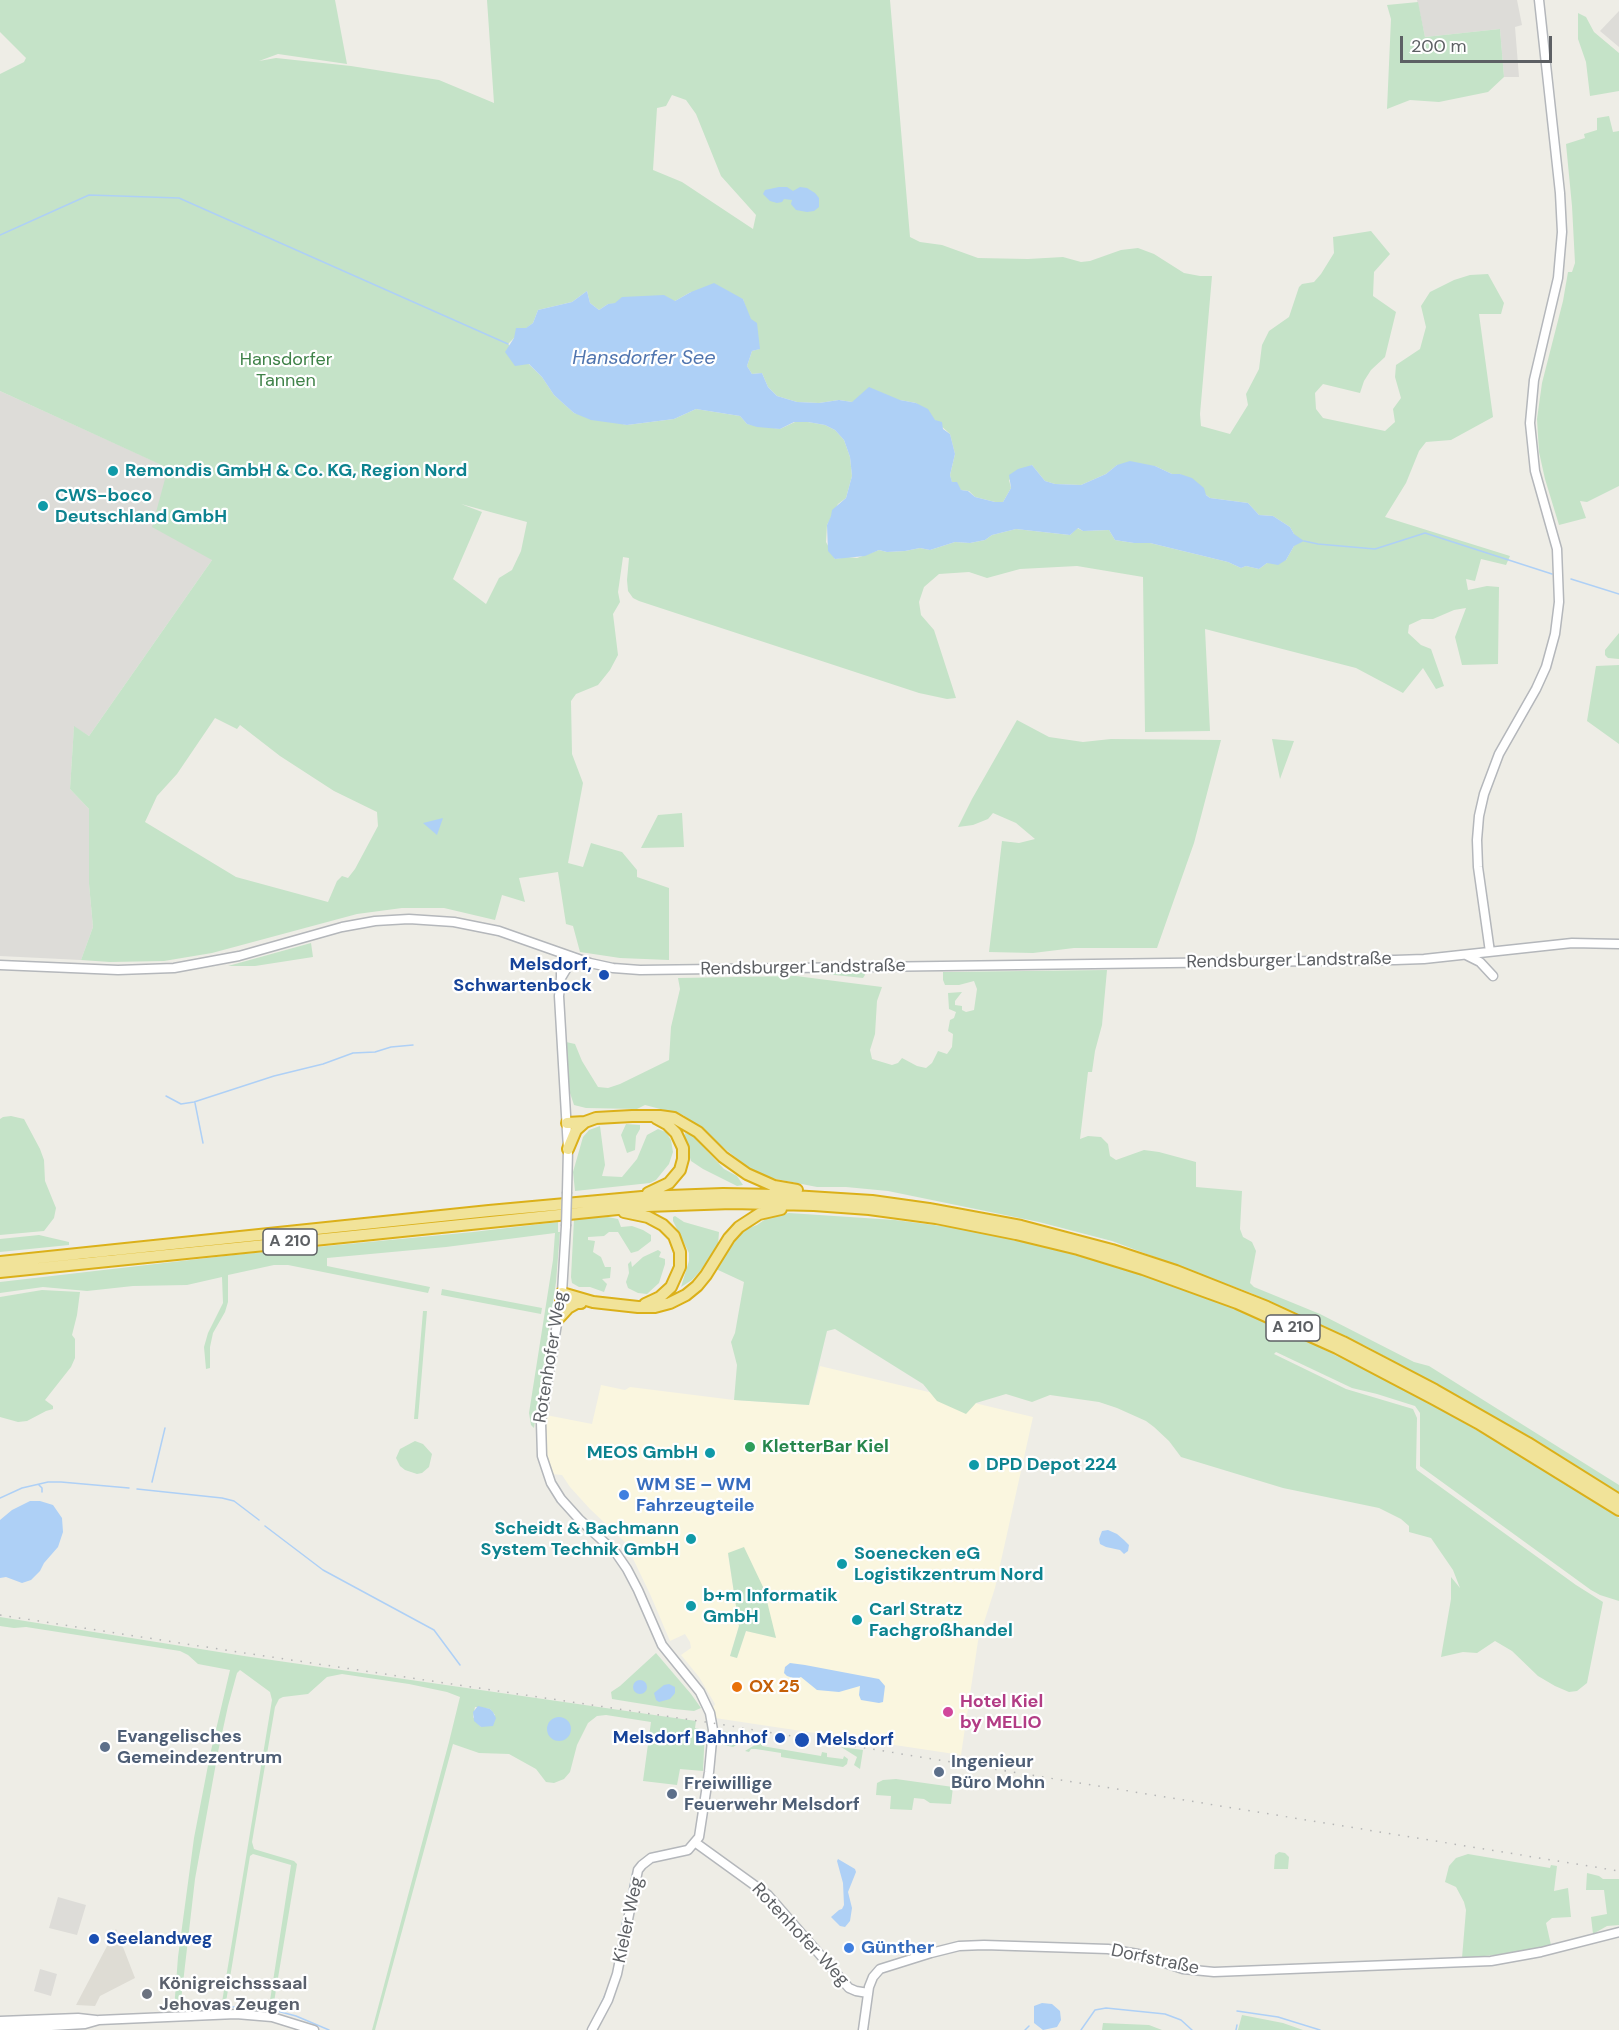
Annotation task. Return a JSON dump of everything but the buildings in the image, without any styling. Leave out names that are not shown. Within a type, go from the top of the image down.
[{"type":"highway","points":[[630,1198],[665,1187],[674,1179],[682,1165],[683,1148],[676,1133],[667,1124],[647,1116]]},
{"type":"highway","points":[[566,1120],[666,1116],[687,1125],[704,1137],[732,1165],[758,1180],[774,1186],[836,1198]]},
{"type":"highway","points":[[568,1149],[576,1130],[590,1120]]},
{"type":"highway","name":"A 210","points":[[0,1262],[630,1198],[754,1194],[836,1198],[929,1209],[1021,1226],[1112,1250],[1214,1285],[1304,1323],[1403,1372],[1482,1416],[1619,1500]]},
{"type":"highway","name":"A 210","points":[[0,1272],[597,1210],[701,1203],[814,1205],[869,1209],[936,1218],[1016,1234],[1108,1258],[1198,1288],[1300,1331],[1382,1371],[1478,1423],[1619,1510]]},
{"type":"highway","points":[[561,1297],[627,1306],[655,1307],[670,1303],[686,1295],[706,1275],[734,1232],[752,1217],[771,1210],[814,1205]]},
{"type":"highway","points":[[597,1210],[632,1213],[656,1220],[669,1230],[678,1244],[680,1267],[672,1287],[654,1300],[627,1306]]},
{"type":"highway","points":[[561,1297],[578,1303]]},
{"type":"highway","points":[[557,1320],[567,1308],[578,1303],[593,1302]]},
{"type":"street","points":[[1490,952],[1478,867],[1479,816],[1498,754],[1529,702],[1545,667],[1555,634],[1559,602],[1557,549],[1535,471],[1530,423],[1534,380],[1558,278],[1562,232],[1560,193],[1539,0]]},
{"type":"street","name":"Rendsburger Landstraße","points":[[0,965],[118,970],[181,967],[239,956],[342,927],[375,921],[409,919],[453,922],[499,931],[568,957],[614,968],[676,970],[1395,960],[1572,943],[1619,944]]},
{"type":"street","points":[[1466,954],[1480,962],[1493,976]]},
{"type":"street","name":"Rotenhofer Weg","points":[[568,957],[561,978],[559,996],[568,1149],[566,1226],[561,1297],[540,1422],[542,1456],[551,1483],[561,1499],[616,1553],[627,1569],[662,1645],[694,1683],[709,1708],[712,1723],[712,1749],[701,1829],[696,1843],[768,1895],[849,1988],[868,1993]]},
{"type":"street","name":"Kieler Weg","points":[[592,2030],[617,1974],[638,1870],[651,1858],[684,1852],[696,1843]]},
{"type":"street","name":"Dorfstraße","points":[[863,2030],[870,1981],[882,1968],[932,1953],[974,1945],[1117,1950],[1138,1954],[1183,1970],[1200,1972],[1461,1964],[1516,1958],[1619,1932]]},
{"type":"street","points":[[0,2021],[78,2018],[99,2020],[224,2014],[282,2019],[314,2030]]},
{"type":"street","points":[[0,2029],[86,2024],[99,2020]]},
{"type":"shaded area","points":[[1417,0],[1517,0],[1522,25],[1515,27],[1519,77],[1504,77],[1500,29],[1425,37]]},
{"type":"shaded area","points":[[1619,11],[1619,47],[1600,31]]},
{"type":"shaded area","points":[[0,391],[169,468],[212,560],[89,736],[74,727],[70,789],[89,809],[89,884],[93,927],[81,960],[0,956]]},
{"type":"shaded area","points":[[820,1366],[1033,1417],[995,1588],[978,1641],[961,1755],[715,1718],[712,1710],[715,1704],[699,1677],[681,1655],[691,1648],[690,1642],[685,1634],[670,1641],[625,1542],[590,1509],[562,1475],[552,1474],[545,1445],[546,1415],[592,1424],[601,1385],[625,1390],[630,1387],[734,1400],[809,1405]],"holes":[[[728,1554],[776,1637],[746,1631],[737,1658],[730,1656],[739,1626]]]},
{"type":"shaded area","points":[[58,1897],[86,1905],[77,1935],[49,1928]]},
{"type":"shaded area","points":[[116,1929],[135,1978],[100,1996],[95,2006],[76,2005]]},
{"type":"shaded area","points":[[40,1969],[57,1974],[51,1996],[34,1991]]},
{"type":"green space","name":"Hansdorfer Tannen","points":[[0,0],[335,0],[347,64],[278,54],[259,61],[276,58],[351,66],[439,80],[494,103],[487,0],[890,0],[910,237],[920,242],[942,245],[978,258],[1063,257],[1081,262],[1121,250],[1138,248],[1154,254],[1184,273],[1212,276],[1200,414],[1201,426],[1230,434],[1248,405],[1246,394],[1259,369],[1262,345],[1269,331],[1289,317],[1299,287],[1302,284],[1314,282],[1321,274],[1334,253],[1333,237],[1371,231],[1390,254],[1374,272],[1373,296],[1396,312],[1385,357],[1371,370],[1360,393],[1323,384],[1315,393],[1316,409],[1323,418],[1385,431],[1395,422],[1393,409],[1401,398],[1395,377],[1396,365],[1420,349],[1426,327],[1421,306],[1430,292],[1470,275],[1488,274],[1504,303],[1501,314],[1479,314],[1493,417],[1451,440],[1426,442],[1419,451],[1406,483],[1385,517],[1510,556],[1506,565],[1481,559],[1475,581],[1466,579],[1468,590],[1487,586],[1499,587],[1498,664],[1462,665],[1455,637],[1466,608],[1454,610],[1433,619],[1422,619],[1409,625],[1408,633],[1421,645],[1431,649],[1444,686],[1436,689],[1423,668],[1403,693],[1356,668],[1205,629],[1210,731],[1145,732],[1143,577],[1077,566],[1020,569],[987,578],[969,572],[939,574],[924,587],[919,602],[921,615],[934,630],[956,698],[947,699],[919,693],[639,601],[633,598],[628,591],[629,558],[623,557],[618,592],[620,602],[613,614],[618,655],[598,685],[576,694],[571,701],[572,754],[583,783],[568,863],[583,867],[591,843],[622,852],[637,870],[637,877],[669,888],[669,960],[620,958],[580,952],[573,926],[566,924],[558,872],[519,878],[525,902],[502,895],[495,920],[444,908],[402,908],[357,914],[212,953],[164,961],[81,960],[93,927],[89,884],[89,809],[70,789],[74,726],[89,736],[212,560],[152,527],[168,468],[0,391],[0,74],[24,62],[26,58],[0,32]],"holes":[[[672,95],[686,100],[696,114],[721,176],[756,215],[753,229],[682,182],[653,170],[657,108],[666,106]],[[587,291],[590,303],[599,310],[608,304],[675,301],[691,292],[743,299],[759,349],[752,351],[747,366],[752,374],[762,373],[768,387],[777,396],[797,402],[900,400],[916,403],[950,434],[955,454],[950,475],[952,483],[961,490],[969,491],[975,497],[1003,502],[1011,488],[1009,480],[1032,465],[1045,481],[1055,484],[1081,485],[1106,474],[1117,465],[1155,466],[1172,474],[1180,474],[1210,498],[1248,503],[1259,515],[1273,516],[1290,527],[1294,534],[1294,546],[1286,560],[1267,563],[1259,569],[1246,566],[1241,568],[1228,562],[1150,543],[1115,540],[1109,530],[1083,531],[1077,528],[1070,535],[1016,529],[992,535],[985,540],[970,543],[955,542],[930,550],[920,548],[887,552],[879,550],[857,558],[835,559],[826,542],[827,525],[838,504],[846,498],[852,476],[850,457],[844,440],[835,430],[825,425],[808,422],[795,422],[780,429],[747,424],[740,416],[696,409],[674,419],[627,425],[574,413],[554,395],[542,377],[508,344],[533,323],[538,310],[572,302]],[[461,504],[527,522],[521,551],[512,570],[499,578],[486,604],[453,579],[482,512]],[[215,718],[237,729],[240,725],[280,756],[334,791],[377,812],[378,826],[355,869],[348,878],[342,876],[337,881],[328,902],[236,877],[145,822],[157,796],[177,774]]]},
{"type":"green space","points":[[1418,2],[1425,37],[1500,29],[1504,77],[1488,92],[1439,102],[1410,100],[1387,109],[1391,19],[1387,5]]},
{"type":"green space","points":[[1578,13],[1586,17],[1594,32],[1619,53],[1619,91],[1590,96],[1586,62],[1578,39]]},
{"type":"green space","points":[[1609,116],[1613,132],[1619,131],[1619,486],[1587,502],[1580,501],[1586,518],[1559,525],[1539,452],[1537,419],[1542,383],[1568,272],[1572,272],[1575,263],[1566,144],[1585,138],[1584,134],[1597,130],[1597,118]]},
{"type":"green space","points":[[1619,633],[1619,659],[1608,658],[1605,650]]},
{"type":"green space","points":[[1619,665],[1619,744],[1587,721],[1596,666]]},
{"type":"green space","points":[[1017,720],[1049,737],[1083,742],[1111,739],[1221,740],[1194,843],[1157,948],[1074,948],[1033,953],[989,952],[1002,841],[1019,843],[1035,839],[1016,823],[993,813],[988,819],[973,825],[958,827]]},
{"type":"green space","points":[[1272,739],[1294,741],[1280,779]]},
{"type":"green space","points":[[682,813],[684,847],[641,848],[658,815]]},
{"type":"green space","points":[[311,943],[313,957],[255,966],[228,966]]},
{"type":"green space","points":[[1107,970],[1102,1025],[1092,1072],[1088,1072],[1080,1139],[1088,1136],[1101,1137],[1108,1144],[1110,1156],[1116,1160],[1144,1150],[1196,1162],[1196,1187],[1242,1191],[1240,1229],[1243,1237],[1252,1242],[1256,1251],[1250,1283],[1254,1287],[1320,1314],[1414,1362],[1429,1366],[1619,1485],[1619,1493],[1538,1441],[1366,1346],[1251,1293],[1112,1241],[1039,1222],[888,1191],[817,1187],[771,1178],[750,1169],[683,1115],[645,1105],[637,1109],[586,1108],[574,1105],[569,1090],[566,1042],[575,1044],[582,1061],[598,1087],[608,1088],[620,1084],[669,1060],[671,1027],[680,989],[678,978],[796,976],[882,987],[877,1001],[875,1034],[870,1050],[872,1059],[892,1065],[898,1063],[902,1058],[926,1068],[932,1063],[938,1051],[947,1054],[952,1047],[953,1034],[948,1031],[950,1020],[954,1018],[956,1012],[949,1009],[948,993],[962,992],[955,1001],[955,1005],[962,1006],[962,1010],[966,1012],[974,1010],[977,989],[974,981],[959,985],[945,985],[943,972]]},
{"type":"green space","points":[[863,971],[865,975],[863,978],[816,973]]},
{"type":"green space","points":[[11,1116],[24,1119],[44,1160],[45,1181],[56,1208],[54,1218],[44,1231],[0,1235],[0,1119]]},
{"type":"green space","points":[[626,1124],[640,1125],[635,1150],[627,1153],[621,1135]]},
{"type":"green space","points":[[600,1126],[605,1165],[602,1176],[622,1177],[637,1159],[647,1135],[658,1129],[666,1132],[671,1140],[673,1152],[669,1164],[656,1180],[650,1183],[575,1191],[573,1172],[583,1137],[589,1130]]},
{"type":"green space","points":[[685,1133],[692,1135],[724,1169],[737,1176],[743,1185],[737,1186],[691,1161],[684,1138]]},
{"type":"green space","points":[[789,1213],[895,1220],[957,1228],[1060,1250],[1149,1276],[1276,1326],[1410,1392],[1559,1478],[1619,1518],[1619,1601],[1591,1590],[1420,1466],[1420,1413],[1415,1406],[1352,1388],[1276,1352],[1274,1354],[1346,1389],[1413,1409],[1417,1418],[1417,1470],[1603,1602],[1587,1683],[1577,1691],[1569,1692],[1555,1686],[1538,1676],[1512,1651],[1495,1641],[1477,1653],[1463,1652],[1441,1657],[1451,1599],[1451,1577],[1460,1588],[1453,1570],[1431,1538],[1409,1532],[1409,1526],[1401,1519],[1379,1508],[1283,1488],[1181,1457],[1169,1441],[1146,1421],[1099,1402],[1050,1395],[1032,1402],[1006,1394],[976,1403],[966,1414],[937,1401],[923,1384],[835,1329],[827,1331],[809,1405],[734,1400],[737,1365],[731,1342],[735,1333],[744,1282],[716,1269],[733,1241],[744,1230],[770,1216]]},
{"type":"green space","points":[[675,1216],[684,1222],[719,1232],[718,1245],[701,1270],[681,1287],[689,1261],[689,1253],[673,1221]]},
{"type":"green space","points":[[608,1217],[618,1219],[621,1227],[632,1226],[643,1230],[651,1235],[651,1241],[638,1251],[631,1253],[618,1232],[588,1237],[588,1240],[595,1241],[593,1252],[601,1257],[605,1267],[611,1267],[610,1278],[602,1279],[607,1284],[604,1292],[590,1287],[579,1287],[572,1283],[571,1277],[574,1219]]},
{"type":"green space","points":[[558,1222],[558,1232],[560,1232],[556,1282],[534,1428],[531,1425],[529,1413],[553,1260],[555,1233],[446,1247],[327,1258],[327,1266],[430,1287],[428,1293],[288,1265],[274,1265],[228,1275],[228,1302],[213,1333],[210,1368],[206,1369],[204,1347],[208,1333],[223,1303],[222,1277],[187,1285],[133,1286],[87,1291],[43,1287],[0,1293],[0,1282],[233,1255]]},
{"type":"green space","points":[[39,1235],[69,1242],[69,1245],[0,1252],[0,1239]]},
{"type":"green space","points":[[658,1250],[661,1252],[659,1257],[665,1259],[659,1283],[647,1294],[628,1288],[626,1282],[629,1273],[628,1264],[631,1261],[632,1267],[643,1257]]},
{"type":"green space","points":[[442,1289],[542,1308],[541,1314],[441,1295]]},
{"type":"green space","points":[[42,1290],[80,1292],[72,1335],[75,1339],[75,1358],[71,1367],[45,1400],[53,1406],[53,1409],[27,1421],[18,1422],[0,1417],[0,1297]]},
{"type":"green space","points":[[423,1311],[427,1311],[418,1419],[414,1419]]},
{"type":"green space","points":[[415,1441],[423,1444],[432,1454],[429,1467],[417,1474],[405,1470],[396,1458],[400,1449]]},
{"type":"green space","points":[[744,1547],[764,1589],[776,1638],[746,1631],[737,1658],[730,1656],[739,1626],[728,1553]]},
{"type":"green space","points":[[0,1617],[244,1656],[696,1721],[695,1728],[705,1730],[703,1771],[680,1769],[677,1785],[643,1781],[651,1722],[606,1715],[597,1716],[588,1723],[577,1745],[570,1772],[564,1779],[554,1783],[546,1782],[536,1769],[509,1754],[479,1753],[453,1744],[375,2030],[372,2030],[460,1697],[409,1684],[342,1674],[327,1677],[308,1694],[283,1697],[279,1699],[275,1707],[252,1842],[254,1849],[294,1861],[297,1864],[273,2008],[269,2007],[291,1865],[253,1854],[250,1856],[226,2002],[222,2002],[272,1700],[270,1692],[240,1670],[237,1673],[228,1706],[218,1752],[195,1879],[180,2009],[174,2010],[178,1957],[194,1838],[230,1670],[198,1664],[180,1651],[26,1627],[0,1626]],"holes":[[[475,1707],[490,1709],[495,1715],[481,1727],[473,1717]]]},
{"type":"green space","points":[[656,1653],[701,1708],[694,1711],[674,1709],[612,1699],[611,1692]]},
{"type":"green space","points":[[717,1731],[756,1735],[733,1747],[719,1744]]},
{"type":"green space","points":[[762,1743],[762,1746],[821,1756],[822,1752],[827,1753],[827,1757],[843,1759],[844,1756],[848,1759],[847,1764],[843,1767],[781,1757],[781,1753],[756,1749],[745,1751]]},
{"type":"green space","points":[[841,1747],[863,1750],[860,1769],[854,1765],[857,1757]]},
{"type":"green space","points":[[896,1779],[953,1787],[951,1804],[930,1803],[924,1799],[914,1798],[912,1810],[890,1809],[891,1796],[876,1795],[877,1783]]},
{"type":"green space","points":[[1279,1852],[1289,1857],[1288,1869],[1274,1869],[1275,1855]]},
{"type":"green space","points":[[1468,1854],[1550,1868],[1551,1865],[1557,1866],[1554,1891],[1568,1888],[1571,1917],[1552,1918],[1546,1923],[1551,1945],[1507,1954],[1462,1958],[1466,1910],[1456,1887],[1445,1882],[1449,1866],[1456,1858]]},
{"type":"green space","points":[[1587,1873],[1603,1879],[1619,1879],[1619,1925],[1607,1926],[1593,1934],[1591,1917],[1607,1914],[1604,1890],[1586,1890]]},
{"type":"green space","points":[[1242,2015],[1283,2023],[1303,2030],[1238,2030]]},
{"type":"green space","points":[[1103,2023],[1149,2025],[1162,2030],[1102,2030]]},
{"type":"water","points":[[787,187],[793,191],[800,187],[807,188],[819,198],[819,207],[807,212],[796,210],[791,204],[792,200],[784,199],[777,203],[770,201],[763,194],[765,190]]},
{"type":"water","name":"Hansdorfer See","points":[[714,283],[743,299],[751,319],[757,323],[760,349],[752,351],[747,366],[752,374],[762,373],[768,387],[777,396],[797,402],[819,403],[839,400],[852,402],[869,387],[928,409],[935,420],[942,422],[943,429],[950,434],[955,454],[950,475],[952,482],[957,482],[961,490],[968,491],[975,497],[1003,502],[1011,488],[1009,475],[1018,469],[1032,465],[1045,481],[1055,484],[1081,485],[1106,474],[1117,465],[1130,461],[1192,478],[1204,488],[1206,495],[1210,498],[1248,503],[1259,515],[1273,516],[1290,527],[1294,534],[1304,541],[1294,546],[1286,560],[1278,565],[1267,563],[1259,569],[1246,566],[1241,568],[1228,562],[1150,543],[1115,540],[1109,530],[1083,531],[1078,528],[1070,535],[1016,529],[992,535],[985,540],[970,543],[955,542],[930,550],[920,548],[887,552],[879,550],[865,556],[835,559],[828,551],[827,525],[832,510],[846,498],[852,476],[850,457],[844,440],[835,430],[825,425],[808,422],[794,422],[780,429],[757,427],[747,424],[740,416],[696,409],[674,419],[627,425],[591,420],[574,413],[565,405],[529,364],[515,366],[505,352],[514,338],[516,328],[526,328],[533,323],[538,310],[572,302],[587,291],[590,303],[599,310],[622,297],[664,295],[675,301]]},
{"type":"water","points":[[443,818],[437,835],[423,823]]},
{"type":"water","points":[[30,1501],[53,1505],[62,1518],[63,1532],[58,1547],[31,1580],[22,1583],[6,1577],[0,1578],[0,1520],[12,1510]]},
{"type":"water","points":[[1108,1530],[1117,1534],[1129,1545],[1128,1551],[1124,1554],[1120,1550],[1100,1544],[1102,1531]]},
{"type":"water","points":[[790,1663],[879,1679],[885,1686],[883,1702],[861,1700],[860,1686],[839,1692],[817,1690],[801,1677],[796,1679],[784,1673],[785,1667]]},
{"type":"water","points":[[640,1680],[645,1682],[647,1687],[645,1692],[640,1694],[635,1692],[633,1687],[635,1682]]},
{"type":"water","points":[[669,1684],[675,1687],[675,1693],[670,1699],[659,1702],[656,1700],[654,1693]]},
{"type":"water","points":[[478,1706],[493,1712],[496,1718],[493,1726],[481,1727],[474,1721],[473,1712]]},
{"type":"water","points":[[559,1717],[567,1721],[571,1729],[567,1737],[559,1741],[551,1737],[547,1729],[551,1721]]},
{"type":"water","points":[[838,1859],[855,1869],[856,1872],[848,1892],[852,1908],[850,1921],[845,1927],[840,1926],[831,1917],[844,1905],[843,1883]]},
{"type":"water","points":[[1042,2003],[1052,2004],[1060,2011],[1061,2020],[1057,2027],[1043,2030],[1034,2023],[1034,2006]]},
{"type":"waterway","points":[[0,235],[89,195],[179,198],[508,344]]},
{"type":"waterway","points":[[1304,541],[1375,549],[1425,533],[1552,574]]},
{"type":"waterway","points":[[1571,579],[1619,594]]},
{"type":"waterway","points":[[166,1096],[181,1104],[194,1102],[353,1053],[375,1052],[391,1047],[413,1045]]},
{"type":"waterway","points":[[195,1103],[203,1143]]},
{"type":"waterway","points":[[152,1482],[165,1428]]},
{"type":"waterway","points":[[0,1498],[22,1488],[48,1482],[129,1488]]},
{"type":"waterway","points":[[39,1485],[42,1492]]},
{"type":"waterway","points":[[137,1489],[234,1501],[259,1520]]},
{"type":"waterway","points":[[265,1526],[323,1570],[434,1630],[460,1665]]},
{"type":"waterway","points":[[625,1911],[633,1872]]},
{"type":"waterway","points":[[619,1944],[623,1920]]},
{"type":"waterway","points":[[600,2006],[609,1986]]},
{"type":"waterway","points":[[219,2007],[277,2011],[296,2016],[329,2030]]},
{"type":"waterway","points":[[1081,2030],[1095,2010],[1106,2008],[1165,2014],[1181,2020],[1192,2030]]},
{"type":"waterway","points":[[1237,2011],[1278,2017],[1320,2030]]},
{"type":"waterway","points":[[1236,2030],[1237,2025]]},
{"type":"waterway","points":[[1025,2030],[1029,2026]]},
{"type":"railway","points":[[0,1615],[712,1723],[1619,1871]]},
{"type":"place","name":"Remondis GmbH & Co. KG, Region Nord","points":[[113,471]]},
{"type":"place","name":"CWS-boco Deutschland GmbH","points":[[43,506]]},
{"type":"place","name":"Melsdorf, Schwartenbock","points":[[604,975]]},
{"type":"place","name":"KletterBar Kiel","points":[[750,1447]]},
{"type":"place","name":"MEOS GmbH","points":[[710,1453]]},
{"type":"place","name":"DPD Depot 224","points":[[974,1465]]},
{"type":"place","name":"WM SE – WM Fahrzeugteile","points":[[624,1495]]},
{"type":"place","name":"Scheidt & Bachmann System Technik GmbH","points":[[691,1539]]},
{"type":"place","name":"Soenecken eG Logistikzentrum Nord","points":[[842,1564]]},
{"type":"place","name":"b+m Informatik GmbH","points":[[691,1606]]},
{"type":"place","name":"Carl Stratz Fachgroßhandel","points":[[857,1620]]},
{"type":"place","name":"OX 25","points":[[737,1687]]},
{"type":"place","name":"Hotel Kiel by MELIO","points":[[948,1712]]},
{"type":"place","name":"Melsdorf Bahnhof","points":[[780,1738]]},
{"type":"place","name":"Melsdorf","points":[[802,1740]]},
{"type":"place","name":"Evangelisches Gemeindezentrum","points":[[105,1747]]},
{"type":"place","name":"Ingenieur Büro Mohn","points":[[939,1772]]},
{"type":"place","name":"Freiwillige Feuerwehr Melsdorf","points":[[672,1794]]},
{"type":"place","name":"Seelandweg","points":[[94,1939]]},
{"type":"place","name":"Günther","points":[[849,1948]]},
{"type":"place","name":"Königreichsssaal Jehovas Zeugen","points":[[147,1994]]}]
